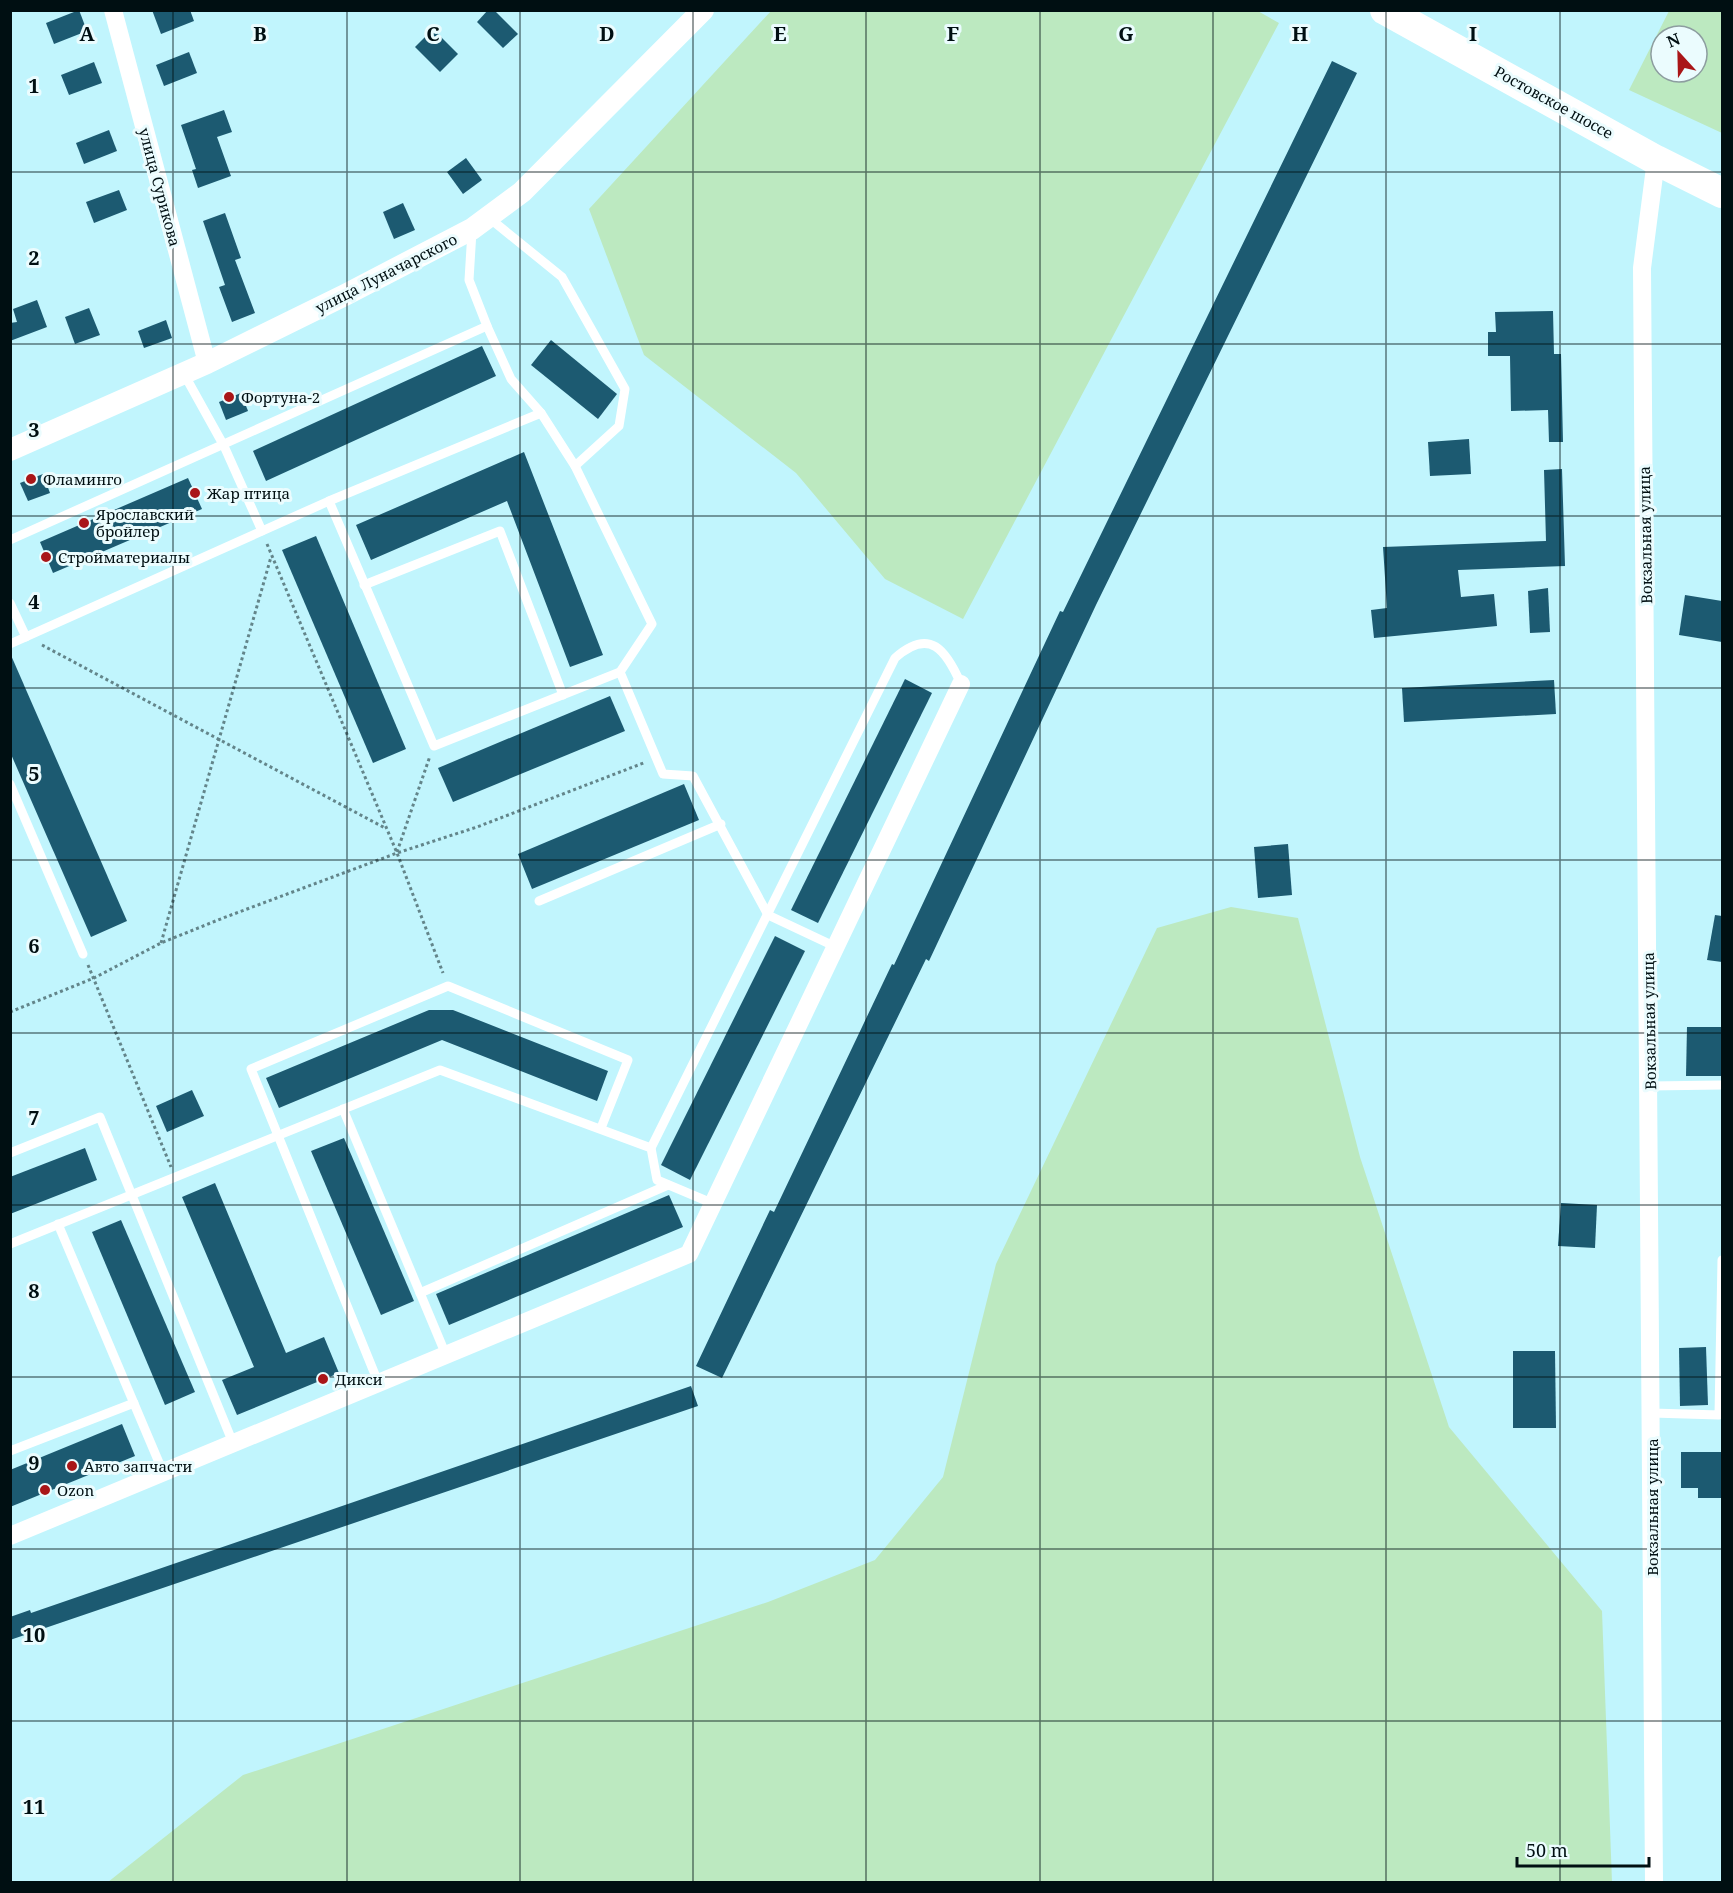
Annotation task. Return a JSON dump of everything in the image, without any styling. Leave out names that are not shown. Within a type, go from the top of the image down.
[{"type":"main road","name":"Ростовское шоссе","points":[[1385,10],[1572,111],[1656,160],[1722,193]]},
{"type":"street","name":"улица Сурикова","points":[[113,10],[207,363]]},
{"type":"street","name":"улица Луначарского","points":[[10,450],[207,363],[345,295],[480,223],[522,192],[704,10]]},
{"type":"street","name":"Вокзальная улица","points":[[1654,1882],[1650,1086],[1642,268],[1656,160]]},
{"type":"street","points":[[10,1536],[689,1254],[961,684]]},
{"type":"lane","points":[[329,501],[434,746],[620,672],[652,624],[575,466],[541,413],[511,380],[487,326],[469,280],[480,223],[562,277],[625,389],[619,426],[575,466]]},
{"type":"lane","points":[[10,540],[224,446],[487,326]]},
{"type":"lane","points":[[183,373],[224,446],[262,531]]},
{"type":"lane","points":[[10,644],[329,501],[541,413]]},
{"type":"lane","points":[[364,585],[500,531],[562,695]]},
{"type":"lane","points":[[10,603],[26,637]]},
{"type":"lane","points":[[714,1204],[657,1180],[651,1149],[895,658],[908,646],[923,642],[936,645],[951,660],[961,684]]},
{"type":"lane","points":[[620,672],[663,774],[693,776],[721,824],[768,915],[836,946]]},
{"type":"lane","points":[[10,784],[83,954]]},
{"type":"lane","points":[[539,901],[721,824]]},
{"type":"lane","points":[[378,1382],[251,1069],[448,986],[628,1059],[601,1128]]},
{"type":"lane","points":[[10,1244],[277,1134],[440,1070],[601,1128],[651,1149]]},
{"type":"lane","points":[[1650,1086],[1722,1085]]},
{"type":"lane","points":[[343,1108],[446,1355]]},
{"type":"lane","points":[[10,1153],[100,1117],[233,1443]]},
{"type":"lane","points":[[420,1293],[668,1185]]},
{"type":"lane","points":[[58,1224],[163,1472]]},
{"type":"lane","points":[[1652,1413],[1719,1415],[1722,1260]]},
{"type":"lane","points":[[10,1451],[134,1402]]},
{"type":"path","points":[[262,531],[397,853],[448,986]]},
{"type":"path","points":[[161,943],[272,555]]},
{"type":"path","points":[[26,637],[220,738],[387,829]]},
{"type":"path","points":[[397,853],[434,746]]},
{"type":"path","points":[[10,1012],[94,978],[161,943],[397,853],[477,827],[656,758]]},
{"type":"path","points":[[83,954],[175,1177]]},
{"type":"green space","points":[[1256,10],[1279,23],[963,619],[885,579],[796,473],[644,355],[589,209],[771,11]]},
{"type":"green space","points":[[1669,11],[1722,11],[1722,133],[1629,90],[1649,50],[1649,84],[1709,84],[1709,24],[1662,24]]},
{"type":"green space","points":[[1231,907],[1298,918],[1360,1157],[1449,1427],[1602,1611],[1612,1882],[108,1882],[243,1775],[768,1602],[875,1560],[943,1477],[996,1264],[1157,928]]},
{"type":"building","points":[[79,10],[87,31],[54,44],[46,23]]},
{"type":"building","points":[[152,10],[190,10],[194,21],[161,34]]},
{"type":"building","points":[[488,10],[494,10],[518,34],[503,48],[477,22]]},
{"type":"building","points":[[433,29],[458,54],[440,72],[415,47]]},
{"type":"building","points":[[189,52],[197,73],[164,86],[156,65]]},
{"type":"building","points":[[1332,61],[1357,73],[1096,605],[929,961],[926,959],[722,1378],[696,1366],[770,1210],[774,1212],[892,964],[894,965],[1060,611],[1063,612]]},
{"type":"building","points":[[94,62],[102,83],[69,95],[61,75]]},
{"type":"building","points":[[224,110],[232,132],[217,137],[231,176],[198,188],[192,170],[196,169],[181,125]]},
{"type":"building","points":[[109,130],[117,151],[84,164],[76,143]]},
{"type":"building","points":[[466,158],[482,180],[463,194],[447,172]]},
{"type":"building","points":[[119,190],[127,210],[94,223],[86,202]]},
{"type":"building","points":[[403,203],[415,230],[394,239],[383,212]]},
{"type":"building","points":[[225,213],[241,258],[235,260],[255,313],[232,322],[219,287],[225,285],[203,221]]},
{"type":"building","points":[[37,300],[47,327],[10,341],[10,323],[17,322],[13,309]]},
{"type":"building","points":[[89,308],[100,335],[75,344],[65,317]]},
{"type":"building","points":[[1553,311],[1554,354],[1561,354],[1563,442],[1549,442],[1548,410],[1511,411],[1510,356],[1488,356],[1488,332],[1496,332],[1495,312]]},
{"type":"building","points":[[166,320],[172,338],[144,348],[138,331]]},
{"type":"building","points":[[551,340],[617,394],[598,419],[531,365]]},
{"type":"building","points":[[482,346],[496,376],[266,481],[253,451]]},
{"type":"building","points":[[241,393],[248,411],[226,420],[219,402]]},
{"type":"building","points":[[1469,439],[1471,474],[1430,476],[1428,442]]},
{"type":"building","points":[[524,452],[603,655],[570,667],[507,501],[371,560],[356,525]]},
{"type":"building","points":[[1562,469],[1565,566],[1458,570],[1461,597],[1494,594],[1497,626],[1374,638],[1371,610],[1387,608],[1383,547],[1546,541],[1544,470]]},
{"type":"building","points":[[43,474],[50,493],[28,501],[20,483]]},
{"type":"building","points":[[188,478],[202,509],[53,573],[40,542]]},
{"type":"building","points":[[316,536],[406,749],[373,763],[282,550]]},
{"type":"building","points":[[1548,588],[1550,632],[1530,633],[1528,591]]},
{"type":"building","points":[[1685,595],[1722,601],[1722,642],[1679,635]]},
{"type":"building","points":[[10,653],[127,921],[91,937],[10,752]]},
{"type":"building","points":[[905,679],[932,693],[818,923],[791,910]]},
{"type":"building","points":[[1554,680],[1556,714],[1404,722],[1402,688]]},
{"type":"building","points":[[610,696],[625,731],[453,802],[438,768]]},
{"type":"building","points":[[684,784],[699,820],[532,889],[518,854]]},
{"type":"building","points":[[1288,844],[1292,895],[1258,898],[1254,847]]},
{"type":"building","points":[[1715,915],[1722,916],[1722,962],[1707,960]]},
{"type":"building","points":[[775,936],[805,951],[690,1180],[661,1165]]},
{"type":"building","points":[[429,1010],[453,1010],[608,1071],[597,1101],[442,1040],[279,1108],[266,1078]]},
{"type":"building","points":[[1687,1027],[1722,1027],[1722,1076],[1686,1076]]},
{"type":"building","points":[[192,1090],[204,1116],[167,1132],[156,1106]]},
{"type":"building","points":[[344,1138],[414,1301],[381,1315],[311,1151]]},
{"type":"building","points":[[85,1148],[97,1180],[10,1214],[10,1177]]},
{"type":"building","points":[[215,1183],[286,1353],[324,1337],[339,1373],[237,1415],[222,1380],[254,1367],[182,1197]]},
{"type":"building","points":[[669,1195],[683,1227],[449,1325],[436,1294]]},
{"type":"building","points":[[1561,1203],[1597,1205],[1595,1248],[1558,1246]]},
{"type":"building","points":[[121,1220],[195,1392],[165,1405],[92,1232]]},
{"type":"building","points":[[1706,1347],[1708,1405],[1680,1406],[1679,1348]]},
{"type":"building","points":[[1513,1351],[1555,1351],[1556,1428],[1513,1428]]},
{"type":"building","points":[[691,1386],[698,1406],[10,1640],[10,1617],[30,1610],[31,1613]]},
{"type":"building","points":[[122,1424],[135,1456],[10,1507],[10,1470]]},
{"type":"building","points":[[1681,1452],[1722,1452],[1722,1498],[1698,1498],[1698,1488],[1681,1488]]},
{"type":"place","name":"Фортуна-2","points":[[229,397]]},
{"type":"place","name":"Фламинго","points":[[31,479]]},
{"type":"place","name":"Жар птица","points":[[195,493]]},
{"type":"place","name":"Ярославский бройлер","points":[[84,523]]},
{"type":"place","name":"Стройматериалы","points":[[46,557]]},
{"type":"place","name":"Дикси","points":[[323,1379]]},
{"type":"place","name":"Авто запчасти","points":[[72,1466]]},
{"type":"place","name":"Ozon","points":[[45,1490]]}]
